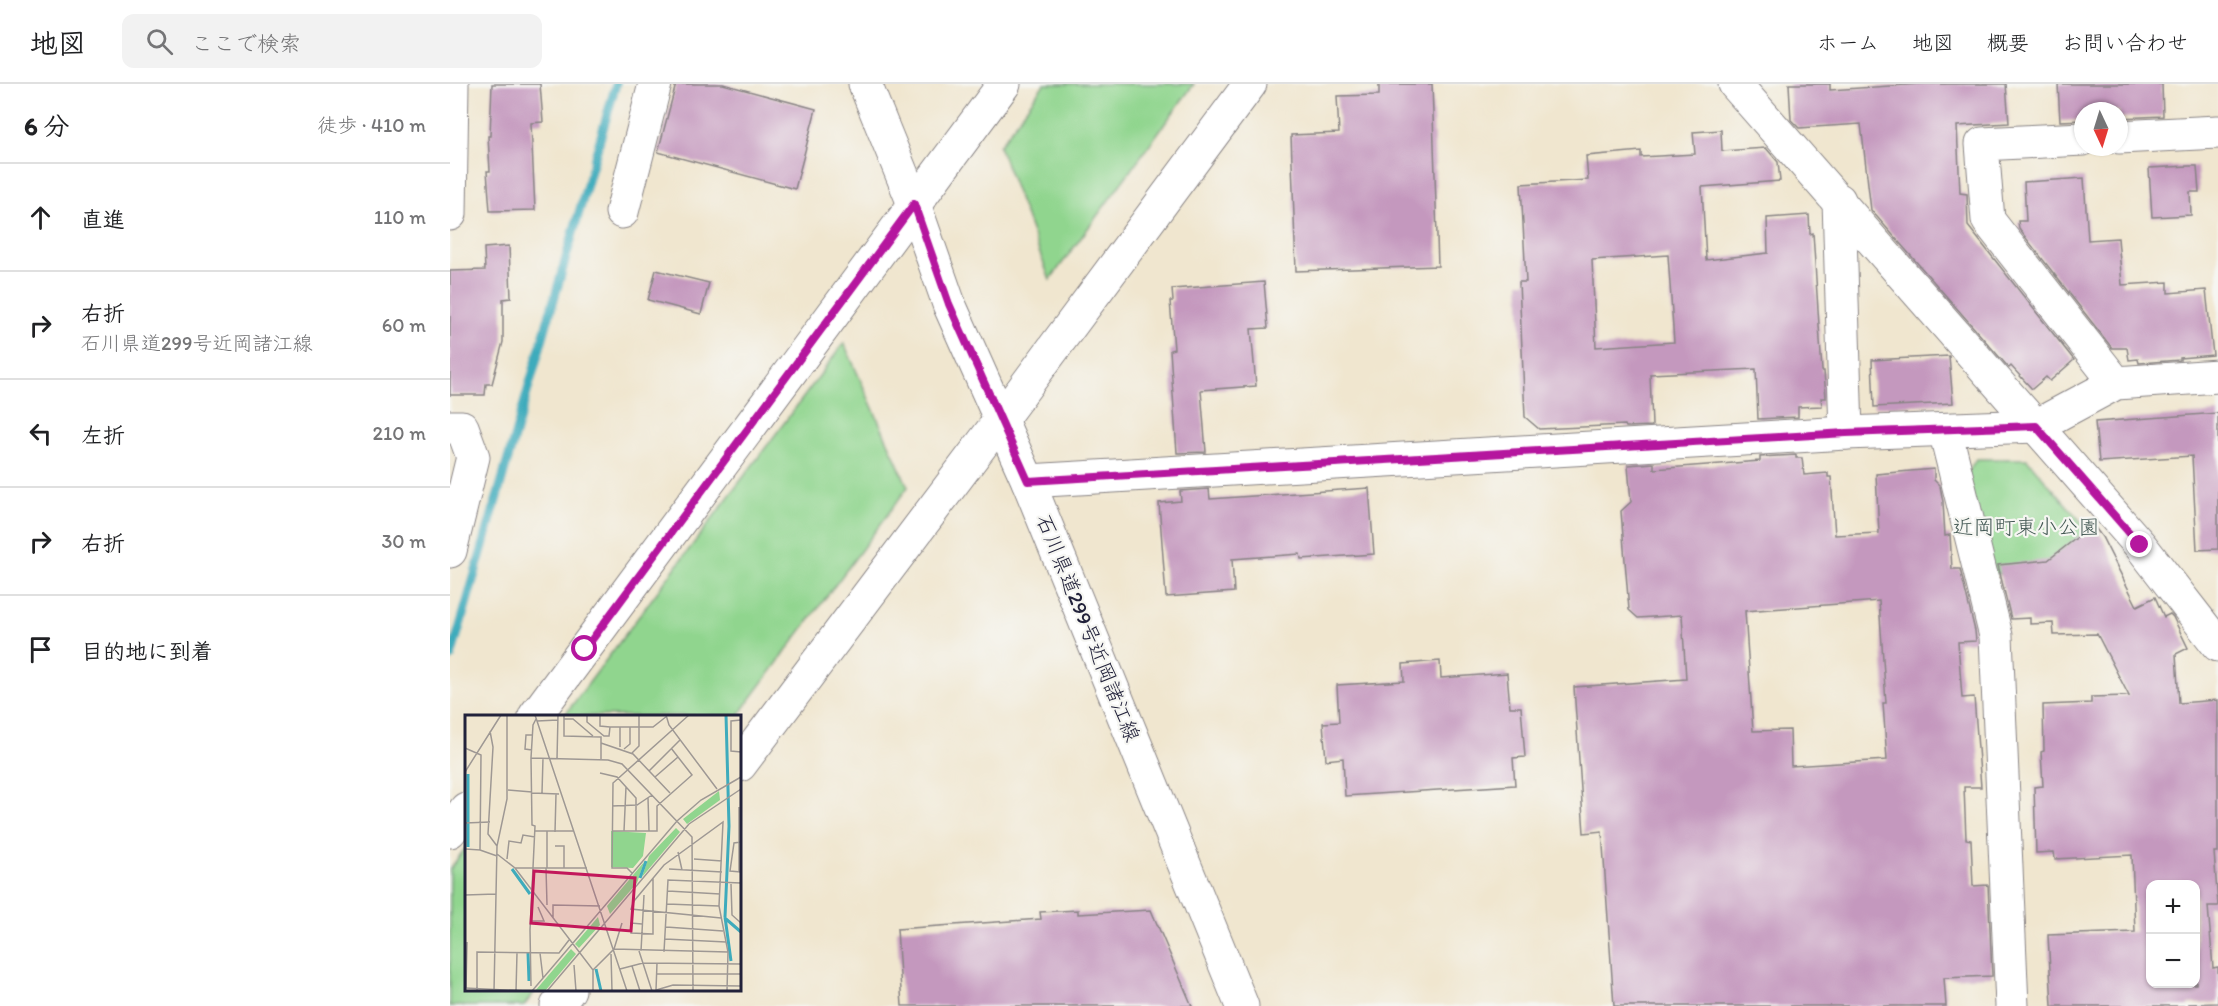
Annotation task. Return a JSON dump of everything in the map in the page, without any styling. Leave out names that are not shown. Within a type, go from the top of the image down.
[{"type":"street","points":[[450,214],[452,84]]},
{"type":"street","points":[[622,212],[655,84]]},
{"type":"street","name":"石川県道299号近岡諸江線","points":[[865,84],[914,204],[949,304],[1028,481],[1242,1006]]},
{"type":"street","points":[[536,715],[1004,84]]},
{"type":"street","points":[[741,764],[1250,84]]},
{"type":"street","points":[[1735,84],[2140,545],[2218,645]]},
{"type":"street","points":[[2128,137],[2218,132]]},
{"type":"street","points":[[2074,139],[1983,144],[1988,220],[2116,383]]},
{"type":"street","points":[[1839,200],[1846,433]]},
{"type":"street","points":[[1028,481],[1846,433],[2036,426],[2116,383],[2218,376]]},
{"type":"street","points":[[450,427],[462,427],[473,457],[450,551]]},
{"type":"street","points":[[1945,430],[1996,636],[2012,1006]]},
{"type":"street","points":[[450,831],[465,810]]},
{"type":"street","points":[[557,1006],[569,991]]},
{"type":"green space","points":[[1044,84],[1194,84],[1050,280],[999,146]]},
{"type":"green space","points":[[844,343],[908,487],[739,715],[565,715]]},
{"type":"green space","name":"近岡町東小公園","points":[[1976,459],[2027,459],[2090,532],[2041,574],[1994,574],[1964,478]]},
{"type":"green space","points":[[465,848],[465,991],[535,991],[524,1006],[450,1006],[450,869]]},
{"type":"building","points":[[492,84],[540,84],[543,122],[531,123],[535,210],[490,211],[487,171],[490,171],[488,136],[490,136]]},
{"type":"building","points":[[676,84],[723,84],[816,109],[795,189],[658,152]]},
{"type":"building","points":[[1379,84],[1432,84],[1438,266],[1296,271],[1291,135],[1339,133],[1337,96],[1379,95]]},
{"type":"building","points":[[1789,84],[1830,84],[1830,90],[1920,84],[2006,84],[2009,123],[1957,126],[1960,193],[1967,194],[1968,226],[2074,360],[2050,381],[2046,377],[2032,389],[2011,366],[2009,368],[1871,210],[1861,124],[1799,128],[1791,120]]},
{"type":"building","points":[[2058,84],[2162,84],[2163,116],[2128,118],[2128,102],[2074,102],[2074,120],[2060,121]]},
{"type":"building","points":[[1721,130],[1722,151],[1766,148],[1778,162],[1780,181],[1702,187],[1706,260],[1768,253],[1767,218],[1809,215],[1810,234],[1813,233],[1822,371],[1824,371],[1826,398],[1821,398],[1822,406],[1798,407],[1798,417],[1758,419],[1756,369],[1650,374],[1652,426],[1539,429],[1525,417],[1519,282],[1526,282],[1521,184],[1588,180],[1586,156],[1641,151],[1641,157],[1695,154],[1693,132]],"holes":[[[1668,255],[1674,342],[1596,347],[1592,260]]]},
{"type":"building","points":[[2197,166],[2199,192],[2190,192],[2191,215],[2152,217],[2149,168]]},
{"type":"building","points":[[2084,178],[2088,240],[2118,238],[2122,285],[2168,282],[2168,293],[2206,290],[2213,355],[2139,363],[2138,359],[2129,360],[2127,348],[2112,348],[2019,229],[2018,221],[2026,221],[2024,182]]},
{"type":"building","points":[[509,246],[511,298],[503,299],[503,342],[492,384],[486,384],[485,395],[450,395],[450,271],[485,270],[484,248]]},
{"type":"building","points":[[656,270],[709,283],[701,314],[648,300]]},
{"type":"building","points":[[1264,282],[1268,328],[1251,329],[1256,386],[1201,390],[1206,452],[1177,453],[1170,350],[1174,349],[1170,301],[1173,301],[1172,289]]},
{"type":"building","points":[[1949,356],[1953,403],[1874,407],[1872,360]]},
{"type":"building","points":[[2218,413],[2218,549],[2197,550],[2192,456],[2099,462],[2095,422]]},
{"type":"building","points":[[1796,455],[1796,458],[1802,458],[1804,475],[1828,473],[1828,477],[1831,477],[1835,535],[1879,533],[1876,474],[1934,469],[1934,480],[1940,486],[1945,536],[1950,535],[1952,569],[1960,569],[1975,631],[1976,641],[1958,642],[1962,698],[1974,697],[1981,787],[1964,787],[1966,839],[1971,840],[1973,886],[1988,885],[1992,976],[1944,978],[1946,1006],[1614,1006],[1602,831],[1584,833],[1574,687],[1686,679],[1682,615],[1638,618],[1629,610],[1621,511],[1631,502],[1628,465],[1654,463],[1654,469],[1760,461],[1760,457]],"holes":[[[1879,601],[1886,703],[1883,703],[1887,760],[1791,766],[1790,730],[1753,731],[1745,611]]]},
{"type":"building","points":[[1369,488],[1374,554],[1301,559],[1300,554],[1232,559],[1234,592],[1166,597],[1159,503],[1181,501],[1180,491],[1209,489],[1210,499]]},
{"type":"building","points":[[2093,525],[2102,537],[2137,606],[2155,597],[2164,617],[2170,614],[2173,617],[2188,648],[2176,654],[2179,703],[2218,700],[2218,852],[2214,852],[2218,906],[2208,906],[2213,968],[2218,967],[2218,1003],[2189,1004],[2189,1006],[2052,1006],[2048,935],[2135,932],[2132,855],[2055,859],[2054,852],[2036,853],[2034,787],[2043,786],[2041,752],[2044,751],[2043,705],[2091,703],[2091,697],[2129,696],[2097,634],[2054,635],[2053,623],[2030,624],[2030,618],[2011,619],[1998,565],[2048,560]]},
{"type":"building","points":[[1440,661],[1441,678],[1507,673],[1510,707],[1521,707],[1525,757],[1513,758],[1515,785],[1345,796],[1343,758],[1326,760],[1323,723],[1339,722],[1337,685],[1404,681],[1403,664]]},
{"type":"building","points":[[1078,910],[1078,914],[1151,910],[1192,1006],[902,1006],[897,929],[1041,919],[1040,912]]},
{"type":"waterway","points":[[451,657],[616,84]]},
{"type":"route","points":[[585,649],[914,204],[949,304],[1028,481],[1846,433],[2036,426],[2140,545]]}]
